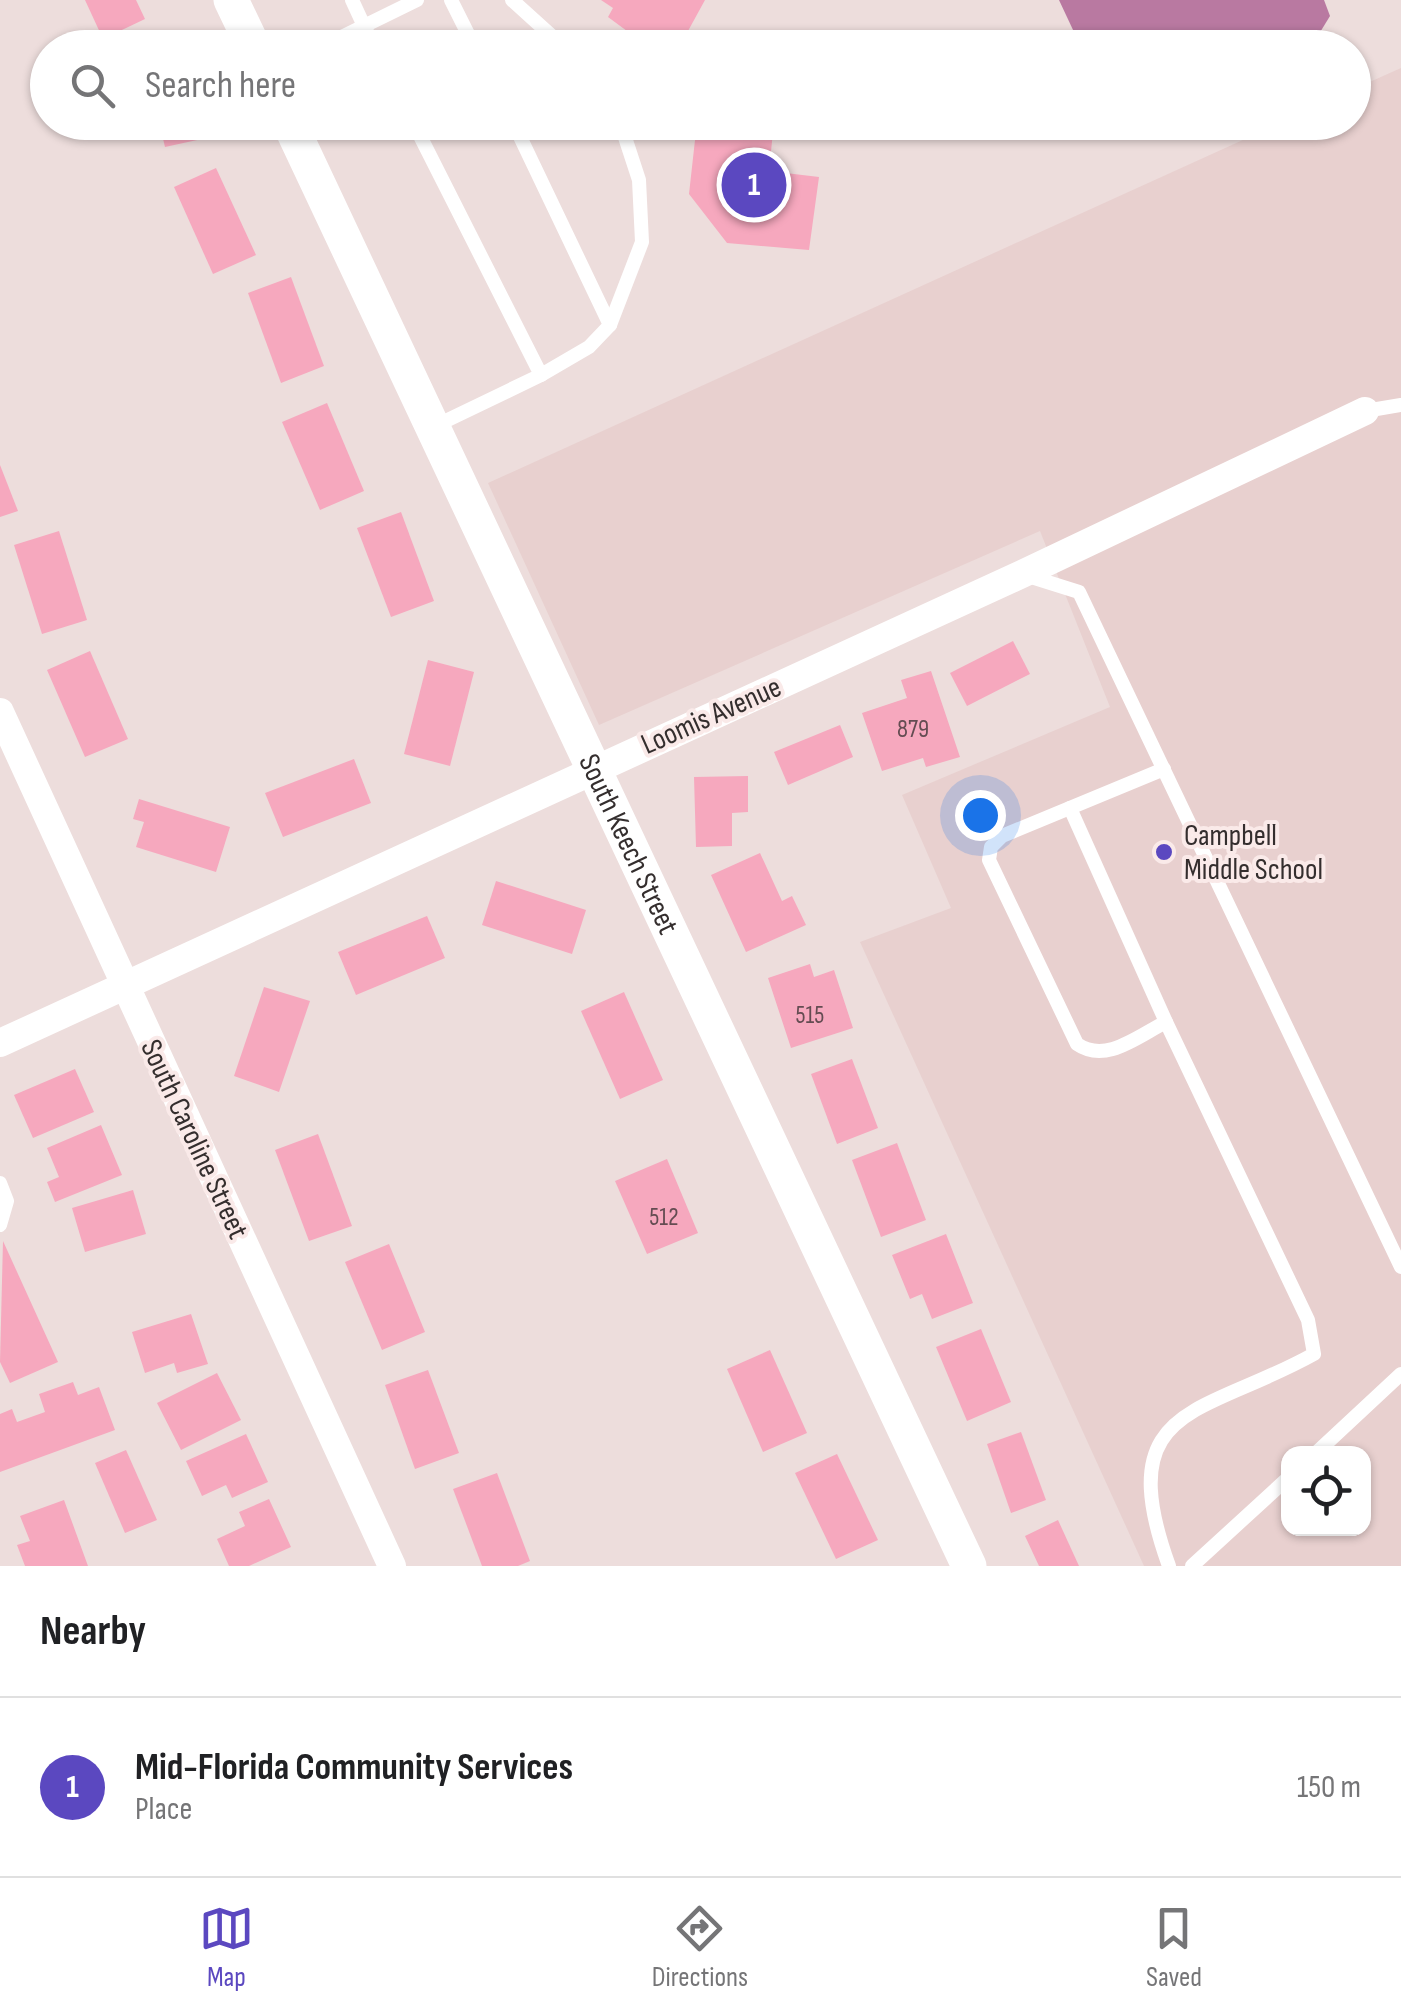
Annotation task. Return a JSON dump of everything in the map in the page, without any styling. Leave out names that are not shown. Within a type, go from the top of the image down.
[{"type":"street","points":[[231,0],[245,30]]},
{"type":"street","name":"South Keech Street","points":[[297,140],[969,1566]]},
{"type":"street","name":"Loomis Avenue","points":[[0,1042],[1022,574],[1366,411]]},
{"type":"street","name":"South Caroline Street","points":[[0,712],[392,1566]]},
{"type":"lane","points":[[352,0],[366,30]]},
{"type":"lane","points":[[356,30],[417,0]]},
{"type":"lane","points":[[451,0],[466,30]]},
{"type":"lane","points":[[512,0],[546,30]]},
{"type":"lane","points":[[422,140],[541,376]]},
{"type":"lane","points":[[521,140],[610,325]]},
{"type":"lane","points":[[432,427],[541,376],[590,346],[610,325],[642,242],[639,180],[626,140]]},
{"type":"lane","points":[[1366,411],[1401,405]]},
{"type":"lane","points":[[1022,574],[1080,592],[1401,1267]]},
{"type":"lane","points":[[1164,770],[1002,836],[990,847],[994,870],[1077,1044],[1090,1053],[1104,1054],[1166,1022]]},
{"type":"lane","points":[[1070,808],[1166,1022],[1308,1320],[1315,1345],[1314,1354],[1205,1402],[1161,1437],[1153,1451],[1150,1490],[1169,1566]]},
{"type":"lane","points":[[0,1183],[7,1201],[0,1225]]},
{"type":"lane","points":[[1323,1446],[1401,1374]]},
{"type":"lane","points":[[1192,1566],[1281,1484]]},
{"type":"shaded area","points":[[1059,0],[1324,0],[1330,16],[1321,30],[1073,30]]},
{"type":"shaded area","name":"Campbell Middle School","points":[[1401,68],[1401,1566],[1144,1566],[860,942],[951,908],[902,795],[1110,707],[1040,531],[599,725],[488,483],[1243,140],[1371,140],[1371,81]]},
{"type":"building","points":[[85,0],[136,0],[145,19],[122,30],[99,30]]},
{"type":"building","points":[[601,0],[705,0],[689,30],[626,30],[608,17],[613,8]]},
{"type":"building","points":[[163,140],[197,140],[165,147]]},
{"type":"building","points":[[695,140],[772,140],[769,171],[819,177],[809,250],[727,243],[689,194]]},
{"type":"building","points":[[216,168],[256,255],[213,274],[174,187]]},
{"type":"building","points":[[291,277],[324,366],[281,383],[248,293]]},
{"type":"building","points":[[327,403],[364,491],[320,510],[282,422]]},
{"type":"building","points":[[0,465],[18,511],[0,517]]},
{"type":"building","points":[[401,512],[434,601],[391,617],[357,528]]},
{"type":"building","points":[[59,531],[87,620],[42,634],[14,545]]},
{"type":"building","points":[[1013,641],[1030,674],[967,706],[950,673]]},
{"type":"building","points":[[90,651],[128,739],[85,757],[47,670]]},
{"type":"building","points":[[428,660],[474,672],[450,766],[404,754]]},
{"type":"building","points":[[931,671],[960,757],[926,767],[923,758],[882,771],[862,713],[907,698],[901,680]]},
{"type":"building","points":[[840,725],[853,757],[788,785],[774,752]]},
{"type":"building","points":[[354,759],[371,803],[283,837],[265,793]]},
{"type":"building","points":[[748,776],[748,812],[732,813],[732,846],[696,847],[694,777]]},
{"type":"building","points":[[139,799],[230,827],[216,872],[136,847],[144,822],[133,819]]},
{"type":"building","points":[[760,853],[782,901],[792,896],[806,925],[746,952],[711,875]]},
{"type":"building","points":[[496,881],[586,910],[572,954],[482,925]]},
{"type":"building","points":[[427,916],[445,958],[356,995],[338,952]]},
{"type":"building","points":[[810,964],[814,977],[834,970],[853,1028],[791,1048],[768,978]]},
{"type":"building","points":[[264,987],[310,1001],[279,1092],[234,1076]]},
{"type":"building","points":[[624,992],[663,1080],[620,1099],[581,1011]]},
{"type":"building","points":[[852,1059],[878,1128],[837,1144],[811,1074]]},
{"type":"building","points":[[75,1069],[94,1112],[33,1138],[14,1095]]},
{"type":"building","points":[[101,1125],[122,1175],[55,1202],[47,1182],[59,1177],[47,1148]]},
{"type":"building","points":[[318,1134],[352,1226],[309,1241],[275,1150]]},
{"type":"building","points":[[897,1143],[926,1220],[881,1237],[852,1160]]},
{"type":"building","points":[[667,1159],[698,1233],[647,1254],[615,1181]]},
{"type":"building","points":[[133,1190],[146,1234],[85,1252],[72,1208]]},
{"type":"building","points":[[946,1234],[973,1303],[932,1319],[922,1294],[910,1299],[892,1255]]},
{"type":"building","points":[[3,1241],[58,1362],[10,1383],[0,1362]]},
{"type":"building","points":[[389,1244],[425,1332],[382,1350],[345,1262]]},
{"type":"building","points":[[191,1314],[208,1364],[177,1373],[174,1363],[145,1373],[132,1332]]},
{"type":"building","points":[[981,1329],[1011,1402],[967,1421],[936,1347]]},
{"type":"building","points":[[770,1350],[807,1433],[763,1452],[727,1369]]},
{"type":"building","points":[[428,1370],[459,1453],[415,1469],[385,1385]]},
{"type":"building","points":[[217,1373],[241,1420],[181,1450],[157,1403]]},
{"type":"building","points":[[73,1382],[78,1395],[99,1387],[115,1430],[0,1472],[0,1414],[12,1409],[17,1422],[45,1412],[39,1394]]},
{"type":"building","points":[[1021,1432],[1046,1500],[1011,1513],[987,1444]]},
{"type":"building","points":[[246,1434],[268,1482],[232,1498],[226,1485],[202,1496],[186,1461]]},
{"type":"building","points":[[126,1450],[157,1520],[125,1533],[95,1463]]},
{"type":"building","points":[[837,1454],[878,1540],[836,1559],[795,1473]]},
{"type":"building","points":[[497,1473],[530,1561],[518,1566],[482,1566],[453,1489]]},
{"type":"building","points":[[269,1499],[291,1547],[249,1566],[229,1566],[217,1539],[245,1526],[239,1512]]},
{"type":"building","points":[[64,1500],[88,1566],[25,1566],[17,1545],[30,1541],[20,1516]]},
{"type":"building","points":[[1058,1520],[1079,1566],[1039,1566],[1025,1536]]},
{"type":"place","name":"Mid-Florida Community Services","points":[[754,185]]},
{"type":"place","name":"Campbell Middle School","points":[[1164,852]]}]
